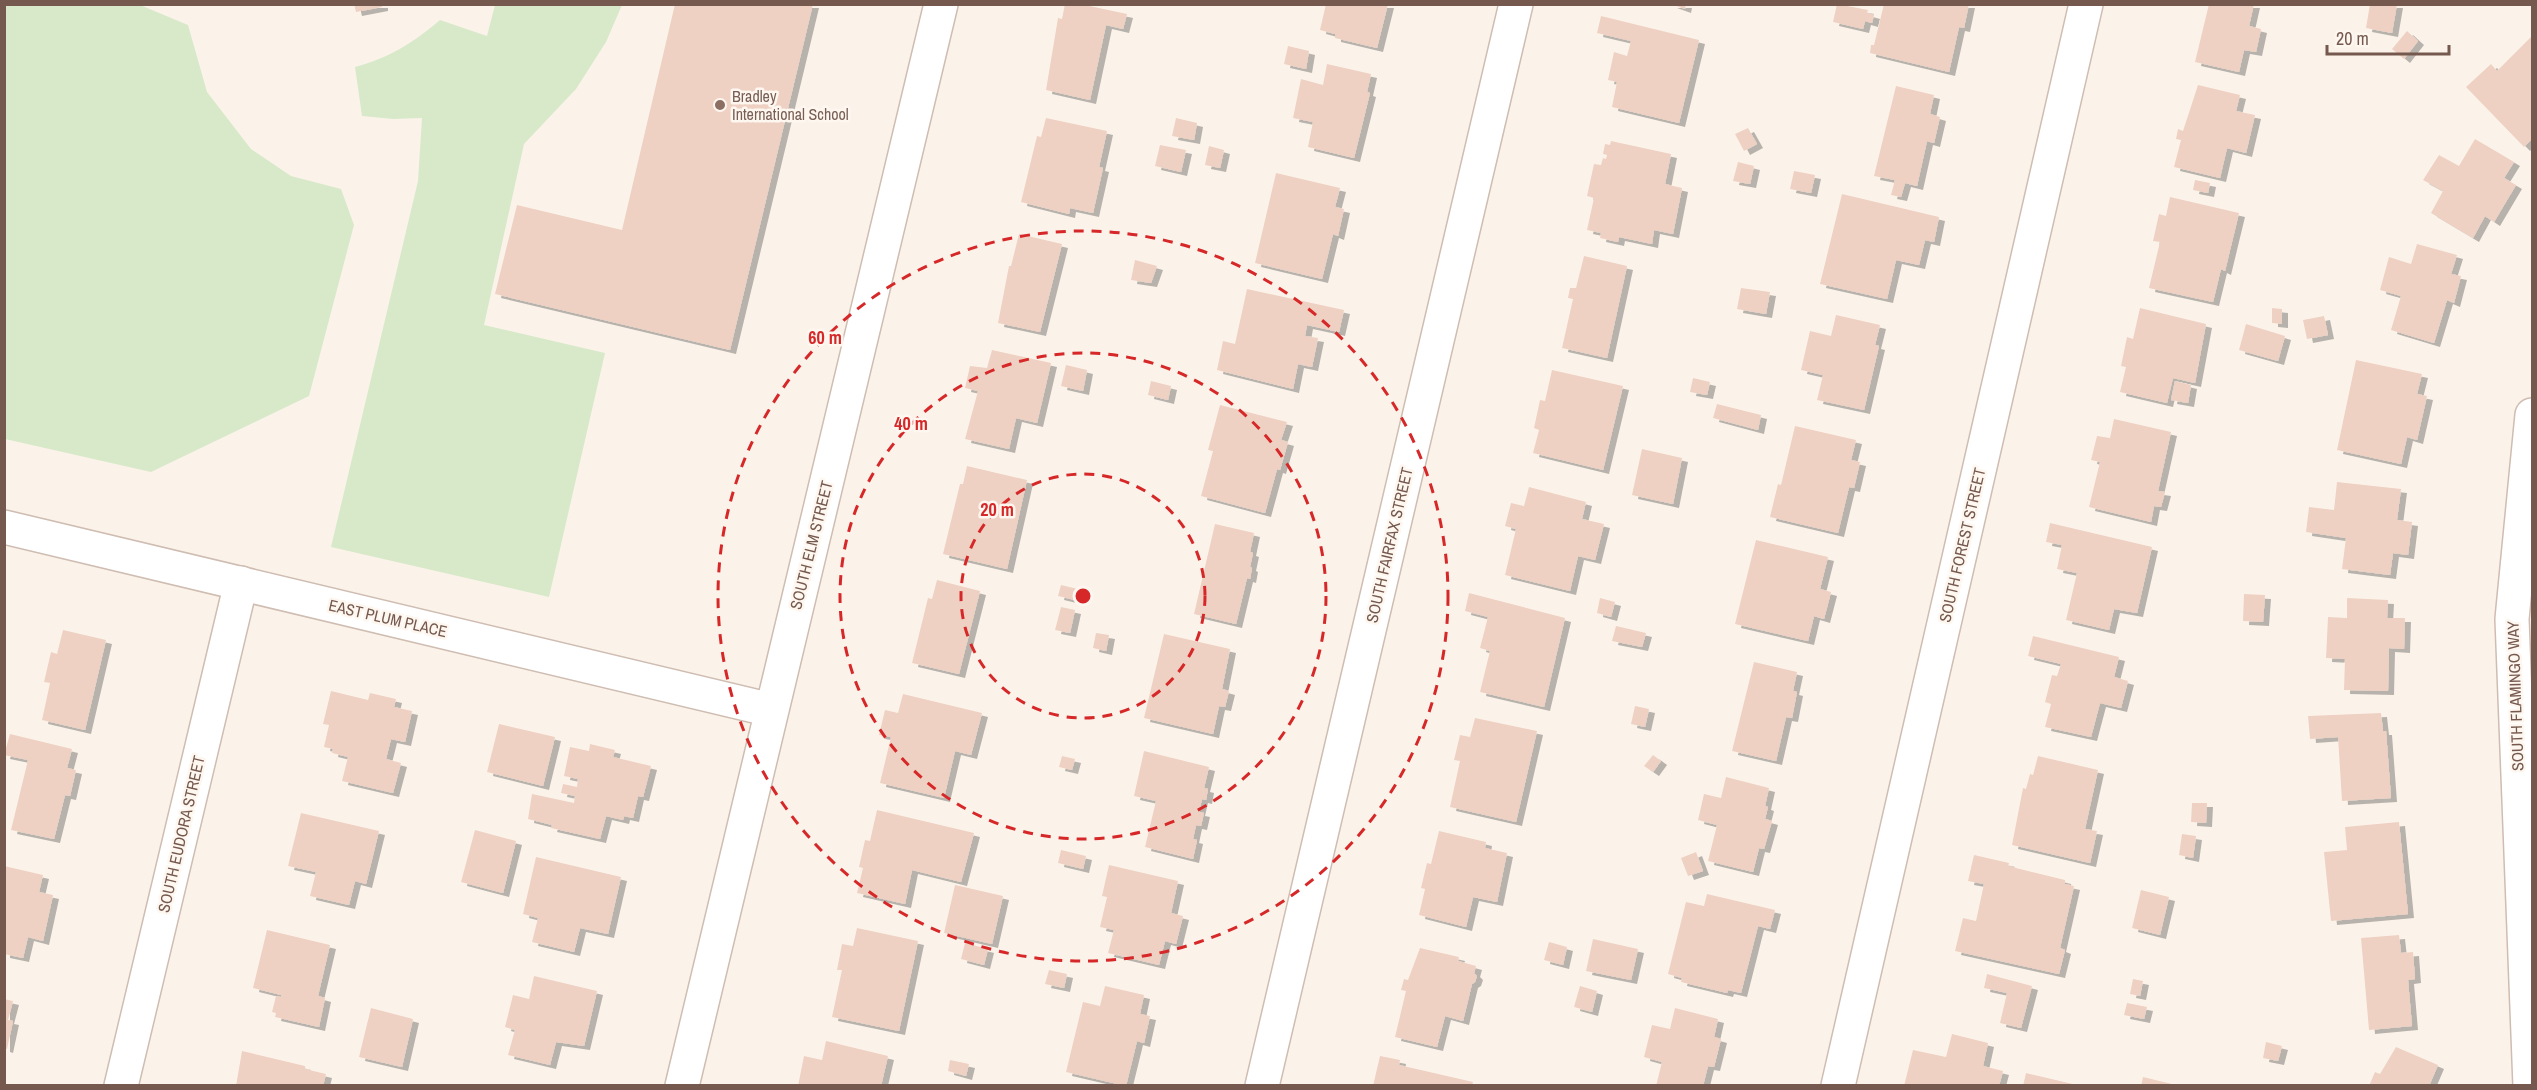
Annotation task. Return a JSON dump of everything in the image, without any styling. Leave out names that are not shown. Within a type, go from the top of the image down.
[{"type":"street","name":"SOUTH ELM STREET","points":[[682,1086],[941,4]]},
{"type":"street","name":"SOUTH FAIRFAX STREET","points":[[1262,1086],[1516,4]]},
{"type":"street","name":"SOUTH FOREST STREET","points":[[1838,1086],[2086,4]]},
{"type":"street","name":"SOUTH FLAMINGO WAY","points":[[2530,1086],[2512,620],[2532,415]]},
{"type":"street","name":"EAST PLUM PLACE","points":[[4,527],[771,710]]},
{"type":"street","name":"SOUTH EUDORA STREET","points":[[121,1086],[241,583]]},
{"type":"green space","points":[[5,4],[140,5],[188,25],[207,92],[251,149],[291,176],[341,189],[354,225],[309,396],[151,472],[5,439]]},
{"type":"green space","points":[[495,5],[622,5],[606,42],[576,89],[524,144],[484,325],[605,353],[549,597],[331,547],[418,181],[422,118],[393,119],[362,116],[355,67],[400,49],[440,20],[487,36]]},
{"type":"building","points":[[354,4],[382,4],[382,7],[356,12]]},
{"type":"building","name":"Bradley International School","points":[[675,4],[813,4],[730,350],[495,294],[517,205],[622,230]]},
{"type":"building","points":[[1065,4],[1080,4],[1127,14],[1123,29],[1106,25],[1090,100],[1046,90],[1058,18],[1062,19]]},
{"type":"building","points":[[1326,4],[1388,4],[1377,48],[1335,38],[1335,34],[1320,30]]},
{"type":"building","points":[[1671,4],[1686,4],[1685,9]]},
{"type":"building","points":[[1837,4],[1868,10],[1867,13],[1874,15],[1872,23],[1865,21],[1863,29],[1833,22]]},
{"type":"building","points":[[1884,4],[1969,4],[1964,28],[1959,27],[1949,72],[1870,53]]},
{"type":"building","points":[[2209,4],[2254,4],[2249,26],[2261,29],[2256,52],[2244,50],[2239,72],[2195,62]]},
{"type":"building","points":[[2370,4],[2397,4],[2392,33],[2366,28]]},
{"type":"building","points":[[1601,16],[1699,40],[1679,123],[1612,107],[1617,82],[1608,80],[1614,52],[1627,56],[1631,41],[1597,33]]},
{"type":"building","points":[[2407,31],[2418,41],[2404,59],[2392,49]]},
{"type":"building","points":[[2532,36],[2532,139],[2524,147],[2466,87],[2491,64],[2497,71]]},
{"type":"building","points":[[1288,46],[1309,51],[1306,69],[1284,64]]},
{"type":"building","points":[[1327,64],[1371,74],[1367,92],[1370,93],[1354,158],[1308,147],[1313,122],[1293,118],[1301,79],[1323,85]]},
{"type":"building","points":[[2198,85],[2240,95],[2236,111],[2255,115],[2246,153],[2227,148],[2220,178],[2174,167],[2181,140],[2176,139],[2178,129],[2183,131]]},
{"type":"building","points":[[1896,86],[1934,95],[1930,114],[1940,117],[1934,143],[1927,141],[1917,186],[1905,183],[1901,197],[1891,195],[1895,180],[1874,176]]},
{"type":"building","points":[[1046,118],[1107,131],[1099,167],[1103,168],[1093,213],[1070,208],[1069,214],[1021,202],[1037,136],[1041,137]]},
{"type":"building","points":[[1176,118],[1197,123],[1194,140],[1172,136]]},
{"type":"building","points":[[1748,128],[1757,144],[1744,151],[1735,134]]},
{"type":"building","points":[[2475,139],[2514,162],[2504,178],[2516,185],[2494,222],[2485,216],[2473,238],[2431,213],[2443,191],[2423,180],[2439,155],[2459,166]]},
{"type":"building","points":[[1611,141],[1671,154],[1665,184],[1682,188],[1673,234],[1654,230],[1652,244],[1619,237],[1618,242],[1600,238],[1601,233],[1587,230],[1594,198],[1587,196],[1594,164],[1601,165],[1603,158],[1606,159],[1607,155],[1603,154],[1605,144],[1610,145]]},
{"type":"building","points":[[1160,145],[1186,150],[1181,172],[1155,166]]},
{"type":"building","points":[[1209,146],[1224,150],[1220,168],[1205,165]]},
{"type":"building","points":[[1738,162],[1754,166],[1750,184],[1733,181]]},
{"type":"building","points":[[1794,171],[1815,175],[1811,193],[1790,189]]},
{"type":"building","points":[[1276,173],[1340,188],[1335,207],[1344,209],[1338,236],[1333,234],[1322,279],[1255,263]]},
{"type":"building","points":[[2195,180],[2210,183],[2208,193],[2193,190]]},
{"type":"building","points":[[1842,194],[1939,217],[1934,242],[1925,240],[1919,265],[1896,260],[1887,299],[1820,284]]},
{"type":"building","points":[[2170,197],[2239,213],[2225,271],[2221,269],[2213,302],[2149,288],[2160,242],[2153,241],[2159,214],[2166,216]]},
{"type":"building","points":[[1019,234],[1062,244],[1040,332],[998,323],[1009,266],[1011,266]]},
{"type":"building","points":[[2417,244],[2457,255],[2451,274],[2461,276],[2454,303],[2447,300],[2434,343],[2391,330],[2401,296],[2380,290],[2389,257],[2411,264]]},
{"type":"building","points":[[1584,256],[1627,266],[1607,358],[1562,348],[1573,299],[1568,298],[1570,288],[1576,288]]},
{"type":"building","points":[[1135,260],[1157,266],[1151,283],[1131,280]]},
{"type":"building","points":[[1741,288],[1770,292],[1766,314],[1737,309]]},
{"type":"building","points":[[1247,289],[1344,310],[1339,332],[1307,325],[1305,336],[1318,338],[1312,367],[1298,364],[1293,389],[1217,370],[1223,341],[1235,344]]},
{"type":"building","points":[[2140,308],[2206,324],[2195,383],[2173,378],[2167,403],[2120,392],[2126,367],[2121,366],[2127,337],[2133,339]]},
{"type":"building","points":[[2272,308],[2282,309],[2282,324],[2272,323]]},
{"type":"building","points":[[1836,315],[1880,325],[1875,345],[1879,346],[1864,410],[1817,400],[1823,375],[1801,370],[1810,331],[1831,336]]},
{"type":"building","points":[[2324,316],[2328,335],[2307,339],[2303,320]]},
{"type":"building","points":[[2246,324],[2285,336],[2278,361],[2239,350]]},
{"type":"building","points":[[992,350],[1051,363],[1037,423],[1016,418],[1009,449],[965,439],[978,391],[965,388],[970,366],[987,368]]},
{"type":"building","points":[[2356,360],[2422,374],[2417,394],[2427,396],[2417,440],[2407,437],[2401,464],[2337,450]]},
{"type":"building","points":[[1066,365],[1087,370],[1083,391],[1061,386]]},
{"type":"building","points":[[1552,370],[1623,386],[1603,470],[1533,453],[1539,430],[1534,428],[1540,400],[1545,401]]},
{"type":"building","points":[[1693,378],[1710,382],[1707,395],[1690,392]]},
{"type":"building","points":[[1151,381],[1171,386],[1168,400],[1148,395]]},
{"type":"building","points":[[2175,381],[2191,385],[2188,403],[2171,400]]},
{"type":"building","points":[[1717,404],[1761,415],[1758,430],[1713,418]]},
{"type":"building","points":[[1220,405],[1287,422],[1281,440],[1288,442],[1280,470],[1277,469],[1265,513],[1201,496],[1213,451],[1208,450]]},
{"type":"building","points":[[2114,419],[2171,432],[2158,491],[2165,492],[2161,507],[2154,506],[2151,522],[2089,507],[2100,462],[2091,460],[2097,436],[2110,438]]},
{"type":"building","points":[[1795,426],[1856,440],[1851,460],[1860,462],[1854,488],[1849,487],[1838,533],[1770,517],[1778,484],[1781,485]]},
{"type":"building","points":[[1642,449],[1682,458],[1673,504],[1632,495]]},
{"type":"building","points":[[967,466],[1027,480],[1007,569],[943,554],[960,484],[963,484]]},
{"type":"building","points":[[2337,482],[2401,489],[2397,520],[2412,522],[2408,555],[2393,553],[2390,575],[2342,569],[2346,538],[2306,532],[2309,507],[2334,510]]},
{"type":"building","points":[[1529,487],[1586,502],[1582,519],[1604,524],[1595,560],[1578,556],[1570,591],[1505,575],[1516,529],[1505,526],[1511,503],[1524,506]]},
{"type":"building","points":[[2050,523],[2152,547],[2137,613],[2114,609],[2109,630],[2066,620],[2077,573],[2057,569],[2062,545],[2046,542]]},
{"type":"building","points":[[1215,524],[1254,533],[1250,552],[1253,553],[1250,579],[1247,578],[1236,624],[1194,614]]},
{"type":"building","points":[[1756,540],[1828,557],[1820,589],[1831,592],[1824,619],[1814,616],[1808,641],[1735,624]]},
{"type":"building","points":[[937,580],[980,591],[959,674],[912,663],[928,598],[932,599]]},
{"type":"building","points":[[1061,585],[1082,590],[1079,601],[1058,596]]},
{"type":"building","points":[[1469,593],[1565,618],[1544,707],[1480,692],[1490,651],[1480,648],[1488,617],[1465,611]]},
{"type":"building","points":[[2244,594],[2265,595],[2263,622],[2243,621]]},
{"type":"building","points":[[1600,598],[1615,602],[1611,617],[1597,613]]},
{"type":"building","points":[[2347,598],[2388,600],[2387,618],[2405,618],[2404,649],[2389,648],[2388,691],[2344,690],[2345,659],[2326,658],[2328,617],[2347,618]]},
{"type":"building","points":[[1061,607],[1075,610],[1070,633],[1055,630]]},
{"type":"building","points":[[1616,626],[1646,633],[1642,647],[1612,641]]},
{"type":"building","points":[[63,630],[106,640],[85,730],[42,720],[50,683],[44,682],[51,652],[57,654]]},
{"type":"building","points":[[1096,633],[1109,635],[1106,651],[1093,648]]},
{"type":"building","points":[[1164,634],[1230,649],[1222,689],[1229,691],[1225,707],[1219,706],[1213,734],[1144,718]]},
{"type":"building","points":[[2033,636],[2119,657],[2114,677],[2128,681],[2121,708],[2100,703],[2091,737],[2045,727],[2051,704],[2045,702],[2052,675],[2057,676],[2061,664],[2028,656]]},
{"type":"building","points":[[1754,662],[1797,672],[1793,691],[1797,692],[1792,718],[1786,717],[1776,761],[1732,751]]},
{"type":"building","points":[[331,691],[368,700],[370,693],[396,699],[394,707],[412,711],[405,742],[391,739],[386,759],[401,763],[393,793],[342,781],[348,757],[332,753],[333,749],[324,747],[329,725],[323,724]]},
{"type":"building","points":[[903,694],[982,713],[971,755],[955,751],[944,798],[880,783],[891,737],[879,735],[885,710],[898,713]]},
{"type":"building","points":[[1635,706],[1649,709],[1645,727],[1631,724]]},
{"type":"building","points":[[2381,713],[2383,731],[2386,731],[2391,798],[2342,801],[2338,737],[2310,739],[2308,716]]},
{"type":"building","points":[[1475,718],[1537,731],[1516,822],[1450,807],[1460,761],[1454,760],[1460,735],[1470,737]]},
{"type":"building","points":[[499,724],[555,737],[543,786],[487,772]]},
{"type":"building","points":[[10,734],[72,749],[67,768],[76,770],[70,796],[65,795],[54,839],[11,830],[28,760],[4,755]]},
{"type":"building","points":[[590,744],[615,750],[613,757],[651,766],[643,797],[638,796],[633,818],[624,816],[623,820],[606,816],[600,839],[551,828],[552,825],[528,819],[532,794],[574,803],[575,796],[561,793],[563,784],[577,787],[578,779],[564,776],[570,747],[589,751]]},
{"type":"building","points":[[1144,751],[1209,767],[1204,788],[1208,789],[1206,800],[1202,799],[1199,812],[1204,813],[1201,826],[1196,825],[1193,839],[1197,840],[1193,859],[1145,847],[1156,801],[1134,796]]},
{"type":"building","points":[[1653,755],[1661,761],[1653,772],[1644,766]]},
{"type":"building","points":[[1062,756],[1075,759],[1072,770],[1059,767]]},
{"type":"building","points":[[2038,756],[2098,770],[2085,829],[2097,831],[2090,863],[2012,845],[2023,788],[2026,789],[2030,774],[2033,775]]},
{"type":"building","points":[[1726,777],[1769,788],[1765,819],[1772,821],[1764,849],[1759,848],[1753,872],[1708,861],[1717,825],[1698,820],[1704,794],[1721,798]]},
{"type":"building","points":[[2192,803],[2207,803],[2206,823],[2191,822]]},
{"type":"building","points":[[877,810],[974,833],[961,882],[912,870],[905,904],[857,893],[863,868],[859,867],[865,840],[870,841]]},
{"type":"building","points":[[301,813],[379,831],[366,884],[355,881],[349,905],[310,896],[316,872],[288,866]]},
{"type":"building","points":[[2399,822],[2408,914],[2331,921],[2324,852],[2347,850],[2345,827]]},
{"type":"building","points":[[475,830],[516,841],[503,893],[461,882]]},
{"type":"building","points":[[1439,831],[1486,842],[1485,848],[1507,853],[1497,902],[1473,897],[1466,927],[1419,915],[1425,889],[1421,888],[1427,863],[1431,864]]},
{"type":"building","points":[[2182,834],[2196,836],[2193,858],[2179,855]]},
{"type":"building","points":[[1061,850],[1086,856],[1083,869],[1058,863]]},
{"type":"building","points":[[1696,852],[1703,871],[1688,876],[1681,858]]},
{"type":"building","points":[[1974,855],[2065,880],[2065,884],[2074,886],[2060,948],[2065,950],[2059,974],[1955,951],[1963,918],[1976,921],[1984,884],[1968,881]]},
{"type":"building","points":[[536,857],[621,877],[608,934],[580,928],[574,952],[532,942],[538,918],[523,914]]},
{"type":"building","points":[[1109,865],[1178,881],[1171,913],[1183,916],[1176,944],[1165,941],[1159,965],[1108,953],[1114,930],[1100,927],[1107,897],[1102,896]]},
{"type":"building","points":[[4,866],[43,875],[39,892],[53,895],[43,941],[28,937],[23,958],[4,954]]},
{"type":"building","points":[[955,885],[1003,896],[992,944],[944,933]]},
{"type":"building","points":[[2141,890],[2169,897],[2160,935],[2132,928]]},
{"type":"building","points":[[1707,894],[1775,910],[1770,929],[1758,926],[1741,993],[1728,990],[1727,993],[1681,982],[1682,978],[1668,974],[1686,902],[1704,906]]},
{"type":"building","points":[[857,928],[918,941],[899,1031],[832,1017],[842,970],[837,970],[842,944],[853,946]]},
{"type":"building","points":[[267,930],[330,945],[318,996],[325,998],[319,1027],[275,1017],[276,1013],[272,1012],[276,996],[281,997],[281,995],[253,988]]},
{"type":"building","points":[[2399,935],[2401,953],[2413,952],[2415,979],[2408,980],[2412,1026],[2369,1030],[2361,938]]},
{"type":"building","points":[[1593,939],[1638,949],[1631,980],[1586,971]]},
{"type":"building","points":[[1549,942],[1567,947],[1563,965],[1544,960]]},
{"type":"building","points":[[965,943],[988,949],[984,965],[961,959]]},
{"type":"building","points":[[1420,948],[1459,957],[1458,961],[1476,966],[1474,973],[1477,976],[1472,984],[1463,1021],[1445,1016],[1437,1047],[1395,1037],[1406,991],[1401,990],[1404,979],[1408,980]]},
{"type":"building","points":[[1049,970],[1067,974],[1064,988],[1045,984]]},
{"type":"building","points":[[1987,974],[2032,986],[2021,1028],[2000,1023],[2007,993],[1984,988]]},
{"type":"building","points":[[534,976],[597,991],[584,1046],[556,1042],[550,1065],[508,1055],[515,1030],[505,1027],[513,995],[529,999]]},
{"type":"building","points":[[2133,979],[2143,981],[2140,996],[2130,994]]},
{"type":"building","points":[[1105,986],[1144,995],[1140,1014],[1150,1016],[1144,1043],[1137,1041],[1126,1086],[1066,1072],[1083,1002],[1100,1006]]},
{"type":"building","points":[[1580,986],[1597,991],[1592,1012],[1574,1007]]},
{"type":"building","points":[[4,999],[13,1001],[8,1020],[13,1021],[7,1049],[4,1048]]},
{"type":"building","points":[[2127,1003],[2147,1007],[2144,1019],[2124,1015]]},
{"type":"building","points":[[371,1008],[413,1019],[402,1067],[359,1057]]},
{"type":"building","points":[[1675,1008],[1718,1019],[1714,1037],[1721,1039],[1714,1067],[1708,1066],[1703,1086],[1656,1086],[1662,1062],[1644,1057],[1652,1025],[1670,1029]]},
{"type":"building","points":[[1952,1034],[1988,1043],[1983,1066],[2003,1071],[1999,1086],[1904,1086],[1913,1050],[1946,1057]]},
{"type":"building","points":[[826,1041],[888,1056],[881,1086],[798,1086],[804,1056],[822,1060]]},
{"type":"building","points":[[2266,1042],[2282,1046],[2278,1061],[2263,1058]]},
{"type":"building","points":[[2396,1047],[2438,1065],[2429,1086],[2369,1086],[2375,1072],[2380,1074]]},
{"type":"building","points":[[242,1051],[305,1066],[305,1069],[326,1074],[323,1086],[236,1086]]},
{"type":"building","points":[[1380,1056],[1400,1060],[1399,1065],[1473,1082],[1472,1086],[1373,1086]]},
{"type":"building","points":[[950,1060],[969,1064],[966,1076],[948,1071]]},
{"type":"building","points":[[2026,1073],[2077,1085],[2023,1086]]},
{"type":"building","points":[[2143,1077],[2176,1085],[2141,1086]]},
{"type":"place","name":"Bradley International School","points":[[720,105]]}]
